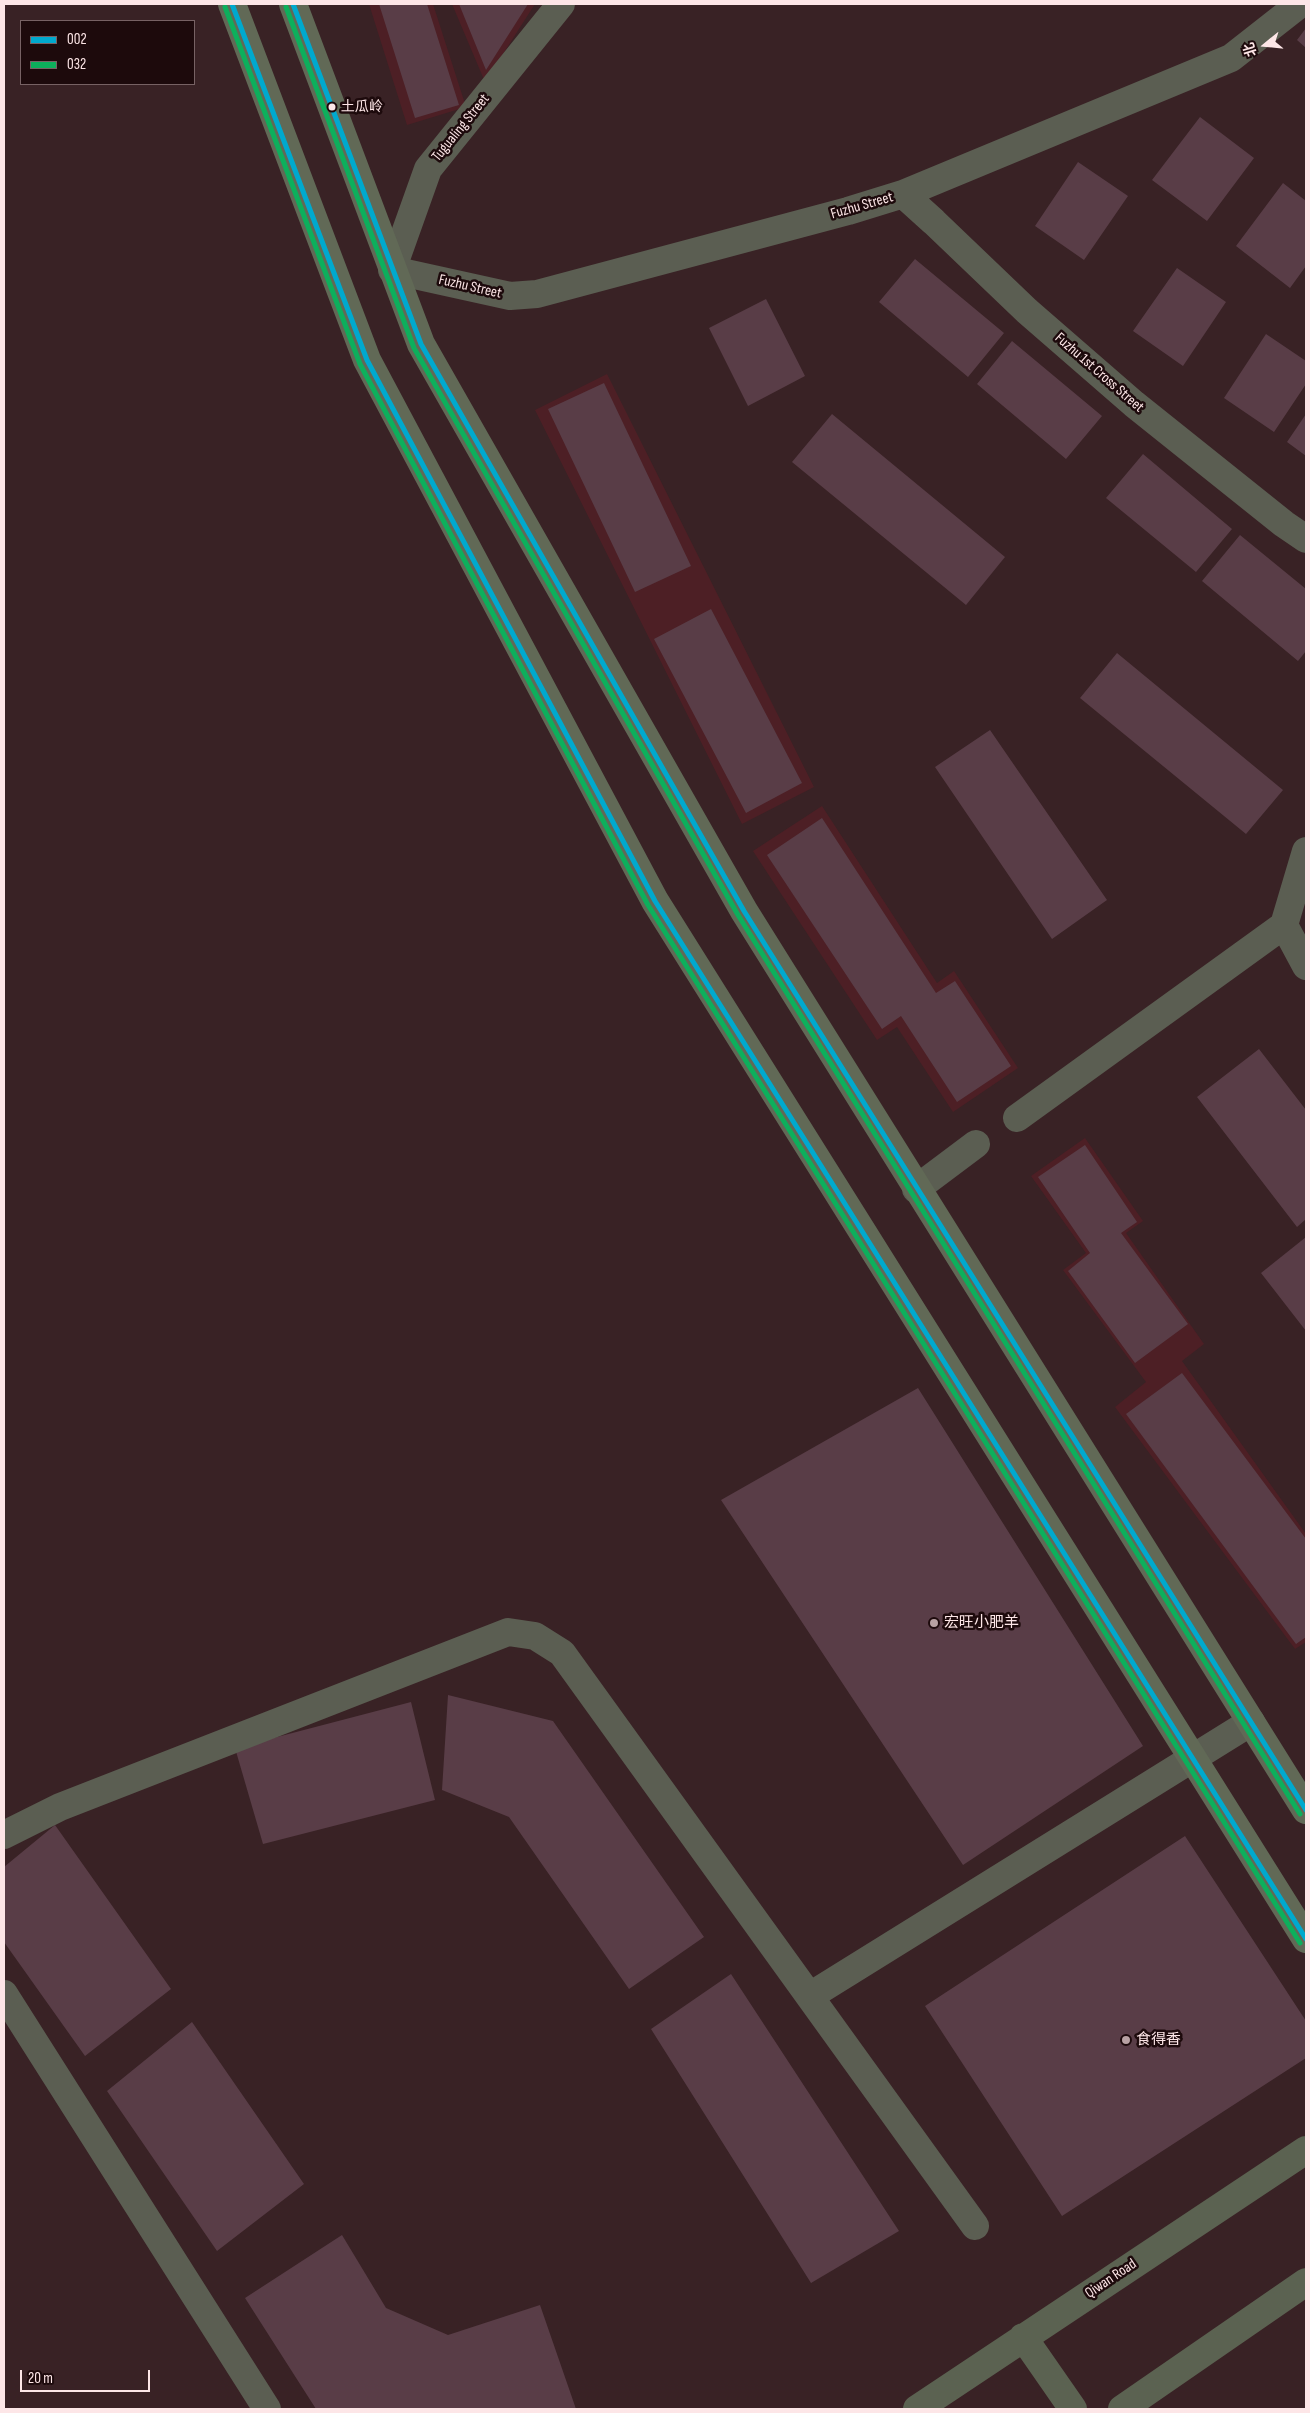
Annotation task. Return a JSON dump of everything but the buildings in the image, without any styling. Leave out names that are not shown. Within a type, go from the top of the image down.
[{"type":"main road","points":[[232,4],[367,360],[650,892],[1306,1940]]},
{"type":"main road","points":[[293,4],[421,344],[744,911],[916,1189],[1306,1810]]},
{"type":"main road","name":"Qiwan Road","points":[[917,2409],[1306,2150]]},
{"type":"main road","points":[[1122,2409],[1306,2282]]},
{"type":"main road","points":[[1023,2338],[1073,2409]]},
{"type":"street","name":"Tugualing Street","points":[[392,270],[428,169],[561,4]]},
{"type":"street","name":"Fuzhu Street","points":[[392,270],[510,296],[537,294],[848,211],[903,194],[1231,58],[1296,8],[1297,4]]},
{"type":"street","name":"Fuzhu 1st Cross Street","points":[[903,194],[1027,311],[1134,404],[1284,524],[1306,539]]},
{"type":"street","points":[[1017,1118],[1284,925],[1306,851]]},
{"type":"street","points":[[1284,925],[1306,966]]},
{"type":"street","points":[[916,1189],[976,1144]]},
{"type":"street","points":[[4,1835],[60,1807],[508,1632],[535,1636],[562,1653],[976,2226]]},
{"type":"street","points":[[810,1996],[1251,1722]]},
{"type":"street","points":[[4,1994],[267,2409]]},
{"type":"shaded area","points":[[369,4],[433,4],[466,107],[407,125]]},
{"type":"shaded area","points":[[452,4],[535,4],[485,82]]},
{"type":"shaded area","points":[[607,374],[814,787],[742,824],[535,410]]},
{"type":"shaded area","points":[[822,806],[937,983],[954,971],[1018,1068],[953,1112],[897,1027],[877,1040],[753,851]]},
{"type":"shaded area","points":[[1085,1138],[1143,1221],[1126,1233],[1204,1344],[1182,1361],[1306,1534],[1306,1642],[1295,1649],[1115,1407],[1146,1382],[1063,1270],[1086,1253],[1031,1176]]},
{"type":"transit line","name":"002","points":[[232,4],[367,360],[655,901],[1306,1939]]},
{"type":"transit line","name":"002","points":[[293,4],[421,344],[744,911],[1306,1810]]},
{"type":"transit line","name":"032","points":[[225,7],[360,364],[648,905],[1300,1943]]},
{"type":"transit line","name":"032","points":[[286,7],[414,348],[738,915],[1300,1814]]},
{"type":"place","name":"土瓜岭","points":[[332,107]]},
{"type":"place","name":"宏旺小肥羊","points":[[934,1623]]},
{"type":"place","name":"食得香","points":[[1126,2040]]}]
